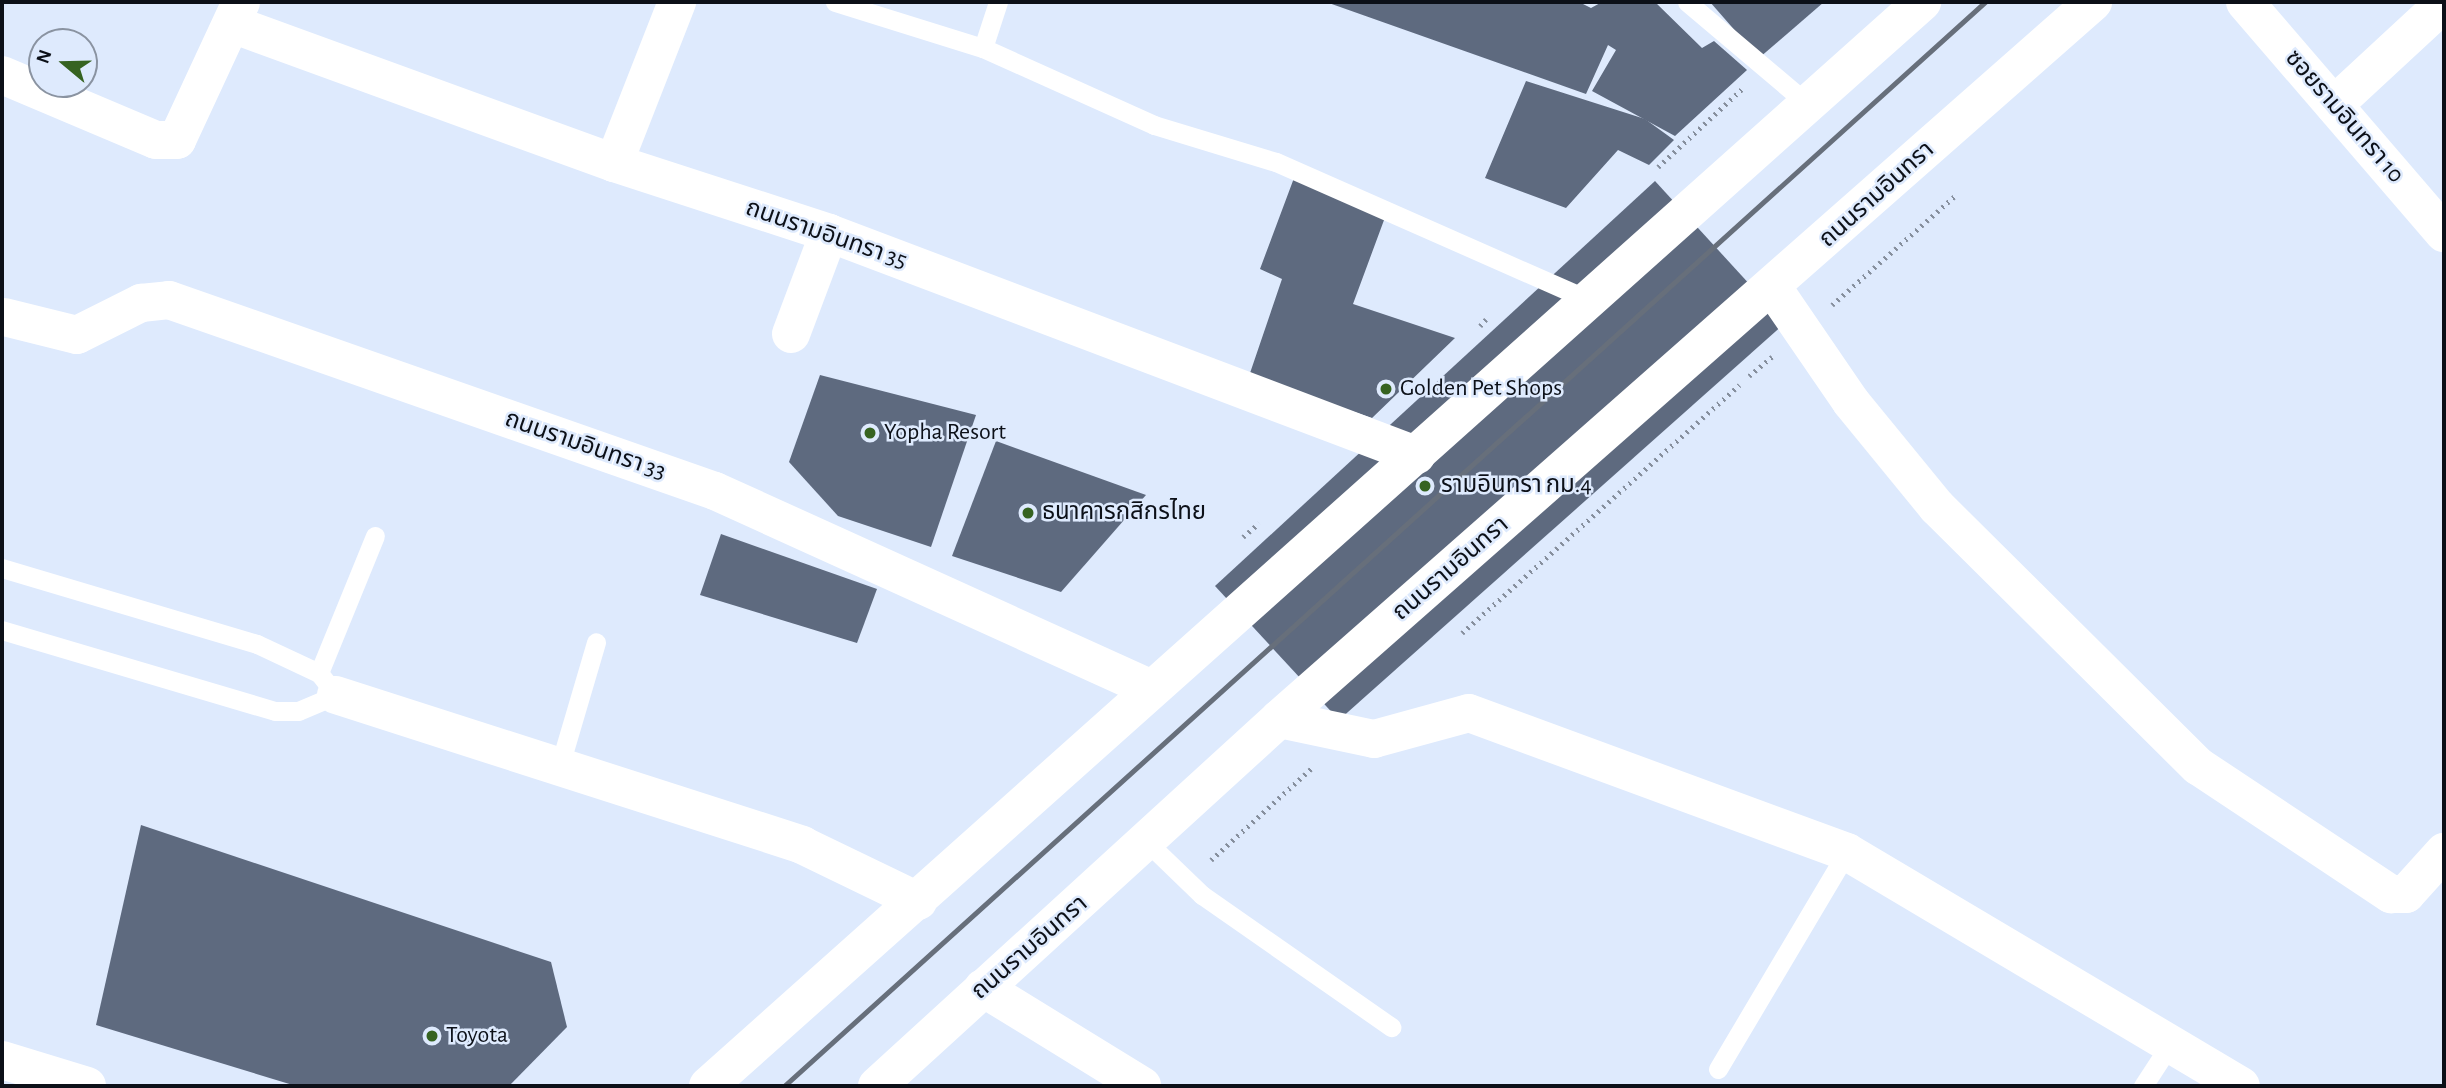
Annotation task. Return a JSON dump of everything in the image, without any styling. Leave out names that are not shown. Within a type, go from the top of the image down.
[{"type":"street","points":[[614,163],[677,2]]},
{"type":"street","points":[[708,1086],[1416,455],[1586,299],[1809,105],[1922,2]]},
{"type":"street","name":"ถนนรามอินทรา","points":[[877,1086],[983,988],[1149,844],[1279,719],[1773,288],[2093,2]]},
{"type":"street","name":"ซอยรามอินทรา 10","points":[[2245,2],[2444,233]]},
{"type":"street","points":[[2334,105],[2444,2]]},
{"type":"street","points":[[2,75],[156,140],[177,141],[237,13]]},
{"type":"street","name":"ถนนรามอินทรา 35","points":[[237,13],[614,163],[829,233],[1416,455]]},
{"type":"street","points":[[791,334],[829,233]]},
{"type":"street","points":[[1773,288],[1851,402],[1937,508],[2198,766],[2390,894],[2406,894],[2444,852]]},
{"type":"street","name":"ถนนรามอินทรา 33","points":[[4,317],[77,335],[141,303],[169,300],[715,491],[1151,689]]},
{"type":"street","points":[[327,684],[559,768],[802,845],[918,901]]},
{"type":"street","points":[[1279,719],[1374,739],[1469,713],[1847,852],[2241,1086]]},
{"type":"street","points":[[983,988],[1142,1086]]},
{"type":"street","points":[[2,1060],[87,1086]]},
{"type":"lane","points":[[835,2],[983,48],[1154,125],[1276,162],[1393,209],[1586,299]]},
{"type":"lane","points":[[983,48],[998,2]]},
{"type":"lane","points":[[1687,2],[1762,70],[1809,105]]},
{"type":"lane","points":[[2,630],[275,710],[298,711],[327,684],[375,536]]},
{"type":"lane","points":[[2,568],[257,644],[327,684]]},
{"type":"lane","points":[[559,768],[596,642]]},
{"type":"lane","points":[[1149,844],[1187,882],[1391,1027]]},
{"type":"lane","points":[[1718,1069],[1847,852]]},
{"type":"lane","points":[[2143,1086],[2171,1043]]},
{"type":"path","points":[[1658,167],[1762,70]]},
{"type":"path","points":[[1821,315],[1956,194]]},
{"type":"path","points":[[1480,326],[1486,319]]},
{"type":"path","points":[[1462,633],[1739,385]]},
{"type":"path","points":[[1243,537],[1259,523]]},
{"type":"path","points":[[1187,882],[1320,760]]},
{"type":"building","points":[[1326,2],[1579,2],[1591,8],[1602,2],[1655,2],[1702,48],[1714,41],[1747,70],[1675,136],[1592,91],[1616,50],[1608,45],[1586,94]]},
{"type":"building","points":[[1710,2],[1824,2],[1759,58]]},
{"type":"building","points":[[1526,81],[1645,119],[1674,140],[1649,165],[1618,150],[1566,208],[1485,178]]},
{"type":"building","points":[[1294,178],[1387,212],[1353,304],[1455,338],[1372,418],[1249,376],[1282,279],[1260,269]]},
{"type":"building","points":[[1655,181],[1785,323],[1339,720],[1215,586]]},
{"type":"building","points":[[820,375],[976,415],[931,547],[838,516],[789,462]]},
{"type":"building","points":[[996,441],[1146,495],[1061,592],[952,556]]},
{"type":"building","points":[[721,534],[877,589],[857,643],[700,595]]},
{"type":"building","points":[[141,825],[551,962],[567,1027],[509,1086],[296,1086],[96,1025]]},
{"type":"railway","points":[[784,1086],[1985,2]]},
{"type":"place","name":"Golden Pet Shops","points":[[1386,389]]},
{"type":"place","name":"Yopha Resort","points":[[870,433]]},
{"type":"place","name":"รามอินทรา กม.4","points":[[1425,486]]},
{"type":"place","name":"ธนาคารกสิกรไทย","points":[[1028,513]]},
{"type":"place","name":"Toyota","points":[[432,1036]]}]
